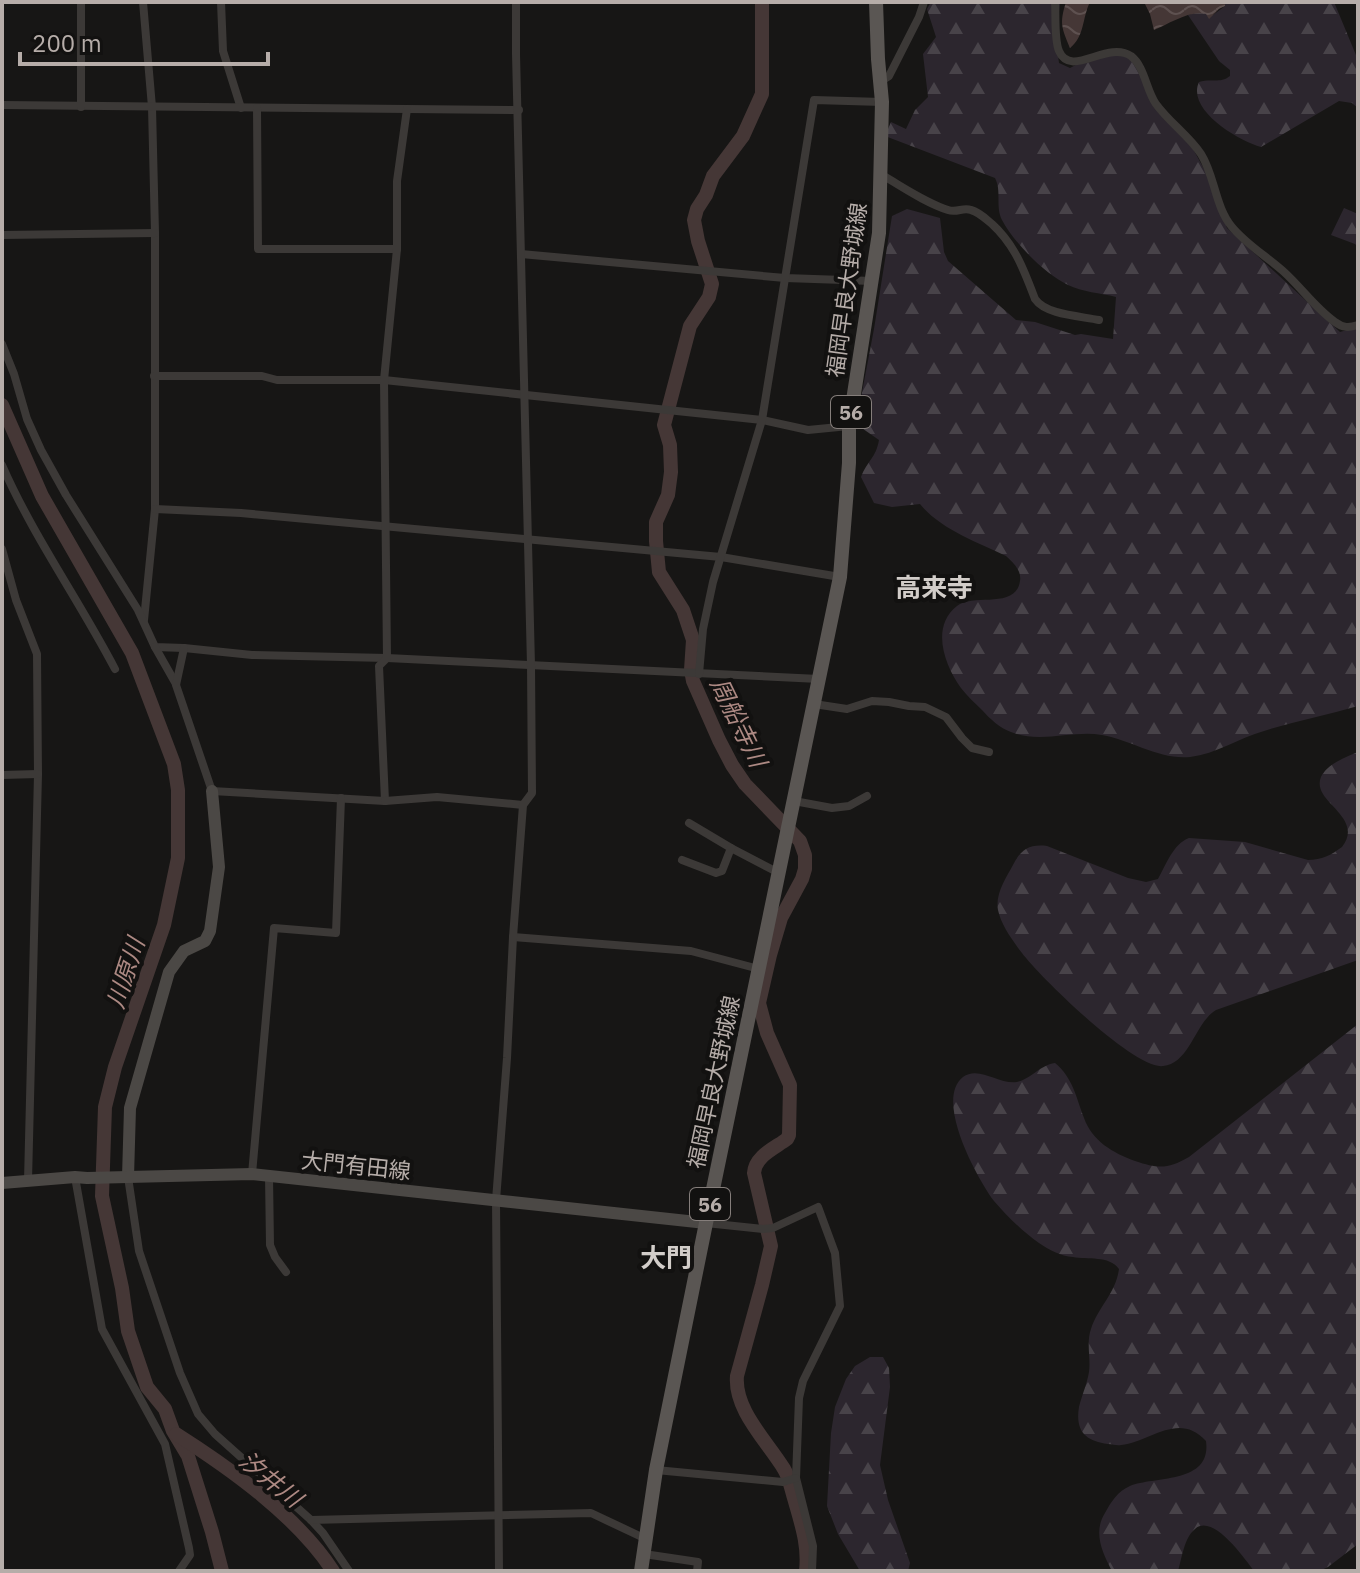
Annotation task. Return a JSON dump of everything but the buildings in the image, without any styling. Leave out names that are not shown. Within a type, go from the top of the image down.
[{"type":"main road","name":"福岡早良大野城線","points":[[641,1571],[656,1470],[840,577],[849,426],[879,233],[882,102],[876,2]]},
{"type":"main road","points":[[122,1177],[130,1108],[169,972],[184,951],[205,941],[210,931],[219,867],[212,791]]},
{"type":"main road","name":"大門有田線","points":[[2,1183],[81,1177],[252,1174],[706,1223]]},
{"type":"street","points":[[81,2],[81,107]]},
{"type":"street","points":[[143,2],[152,107],[155,233],[155,509],[144,622]]},
{"type":"street","points":[[221,2],[223,51],[241,108]]},
{"type":"street","points":[[499,1571],[496,1200],[523,805],[532,793],[516,2]]},
{"type":"street","points":[[881,81],[889,76],[924,2]]},
{"type":"street","points":[[1055,2],[1059,52],[1070,62],[1086,61],[1100,53],[1123,52],[1139,64],[1155,103],[1200,152],[1231,226],[1335,322],[1346,328],[1358,325]]},
{"type":"street","points":[[699,674],[703,629],[713,582],[762,420],[814,100],[882,102]]},
{"type":"street","points":[[2,105],[519,110]]},
{"type":"street","points":[[257,108],[258,249],[397,249]]},
{"type":"street","points":[[385,801],[379,666],[387,658],[384,380],[397,249],[397,181],[407,109]]},
{"type":"street","points":[[882,175],[936,206],[956,212],[967,208],[975,211],[1011,244],[1040,306],[1099,320]]},
{"type":"street","points":[[2,235],[155,233]]},
{"type":"street","points":[[521,254],[785,278],[873,281]]},
{"type":"street","points":[[2,344],[27,419],[41,450],[127,591],[176,685],[212,791],[385,801],[437,797],[523,805]]},
{"type":"street","points":[[154,376],[384,380],[762,420],[808,430],[849,426]]},
{"type":"street","points":[[2,465],[5,478],[115,669]]},
{"type":"street","points":[[155,509],[241,513],[721,557],[840,577]]},
{"type":"street","points":[[2,549],[16,600],[37,654],[38,774],[28,1181]]},
{"type":"street","points":[[155,647],[252,655],[387,658],[819,679]]},
{"type":"street","points":[[176,685],[184,648]]},
{"type":"street","points":[[814,704],[847,709],[872,701],[925,707],[946,717],[972,748],[989,752]]},
{"type":"street","points":[[2,775],[38,774]]},
{"type":"street","points":[[794,801],[832,808],[849,806],[867,796]]},
{"type":"street","points":[[252,1174],[274,928],[336,933],[341,798]]},
{"type":"street","points":[[689,823],[779,873]]},
{"type":"street","points":[[682,860],[716,873],[722,871],[731,848]]},
{"type":"street","points":[[513,937],[691,951],[759,969]]},
{"type":"street","points":[[269,1176],[270,1245],[286,1272]]},
{"type":"street","points":[[81,1177],[102,1329],[165,1444],[190,1555],[179,1571]]},
{"type":"street","points":[[122,1177],[139,1251],[180,1373],[198,1414],[215,1434],[311,1520],[349,1571]]},
{"type":"street","points":[[706,1223],[773,1228],[818,1207],[835,1253],[840,1306],[803,1381],[799,1398],[796,1478],[813,1546],[812,1571]]},
{"type":"street","points":[[656,1470],[783,1482],[796,1478]]},
{"type":"street","points":[[311,1520],[591,1513],[645,1547],[698,1562],[697,1571]]},
{"type":"green space","points":[[931,2],[1060,2],[1056,41],[1059,63],[1070,68],[1101,52],[1127,54],[1158,111],[1193,149],[1208,176],[1227,228],[1340,332],[1358,327],[1358,706],[1264,731],[1209,753],[1179,757],[1102,735],[1033,737],[1011,732],[988,717],[955,679],[943,647],[942,635],[949,615],[964,602],[1011,595],[1017,590],[1020,574],[1006,556],[948,528],[920,504],[892,507],[874,503],[861,477],[879,440],[856,424],[892,216],[907,209],[940,218],[948,261],[1016,320],[1035,322],[1075,335],[1113,339],[1116,297],[1068,285],[1031,257],[1002,220],[995,178],[885,136],[891,122],[906,129],[915,110],[928,97],[923,54],[936,37],[927,9]]},
{"type":"green space","points":[[1225,2],[1334,2],[1358,60],[1358,108],[1352,103],[1339,101],[1261,147],[1217,123],[1200,103],[1197,93],[1199,82],[1226,78],[1230,76],[1230,70],[1219,61],[1188,15],[1199,12],[1213,15],[1225,6]]},
{"type":"green space","points":[[1344,208],[1358,214],[1358,247],[1331,235]]},
{"type":"green space","points":[[1358,752],[1358,960],[1216,1010],[1202,1024],[1184,1054],[1171,1064],[1150,1063],[1089,1020],[1032,965],[1002,921],[997,904],[1002,886],[1019,855],[1036,846],[1047,846],[1146,882],[1158,879],[1174,850],[1189,838],[1245,842],[1308,860],[1330,855],[1342,847],[1348,831],[1343,818],[1323,794],[1320,779],[1330,767]]},
{"type":"green space","points":[[1358,1024],[1358,1544],[1319,1571],[1254,1571],[1228,1539],[1210,1527],[1202,1526],[1188,1538],[1178,1571],[1112,1571],[1099,1535],[1101,1520],[1112,1501],[1130,1486],[1191,1471],[1200,1465],[1206,1455],[1206,1441],[1196,1432],[1175,1428],[1119,1445],[1100,1443],[1084,1434],[1078,1416],[1089,1372],[1090,1334],[1119,1269],[1104,1260],[1069,1256],[1051,1250],[1027,1234],[999,1207],[978,1175],[961,1139],[953,1103],[955,1088],[969,1074],[1017,1082],[1055,1063],[1070,1081],[1088,1126],[1098,1140],[1135,1161],[1169,1166],[1189,1157]]},
{"type":"green space","points":[[870,1357],[883,1357],[889,1368],[890,1387],[880,1465],[888,1500],[910,1563],[908,1571],[860,1571],[838,1534],[827,1506],[835,1407],[855,1366]]},
{"type":"water","points":[[1066,2],[1090,2],[1081,32],[1070,48],[1062,26]]},
{"type":"water","points":[[1144,2],[1225,2],[1225,6],[1209,19],[1206,14],[1193,14],[1154,30]]},
{"type":"waterway","name":"周船寺川","points":[[762,2],[762,94],[743,136],[713,176],[694,220],[712,284],[709,297],[690,326],[664,425],[670,445],[671,472],[668,495],[656,522],[656,541],[659,572],[683,610],[693,640],[693,681],[719,740],[745,784],[800,841],[805,855],[802,879],[781,918],[759,1003],[767,1033],[790,1085],[789,1135],[762,1157],[755,1167],[771,1246],[737,1376],[737,1389],[746,1413],[789,1479],[804,1534],[806,1571]]},
{"type":"waterway","name":"川原川","points":[[2,405],[42,496],[132,653],[174,764],[178,790],[178,858],[164,925],[115,1067],[105,1107],[102,1196],[128,1331],[147,1387],[165,1409],[173,1431],[188,1456],[222,1571]]},
{"type":"waterway","name":"汐井川","points":[[176,1434],[262,1495],[301,1531],[333,1571]]},
{"type":"district","name":"高来寺","points":[[934,587]]},
{"type":"district","name":"大門","points":[[666,1257]]}]
